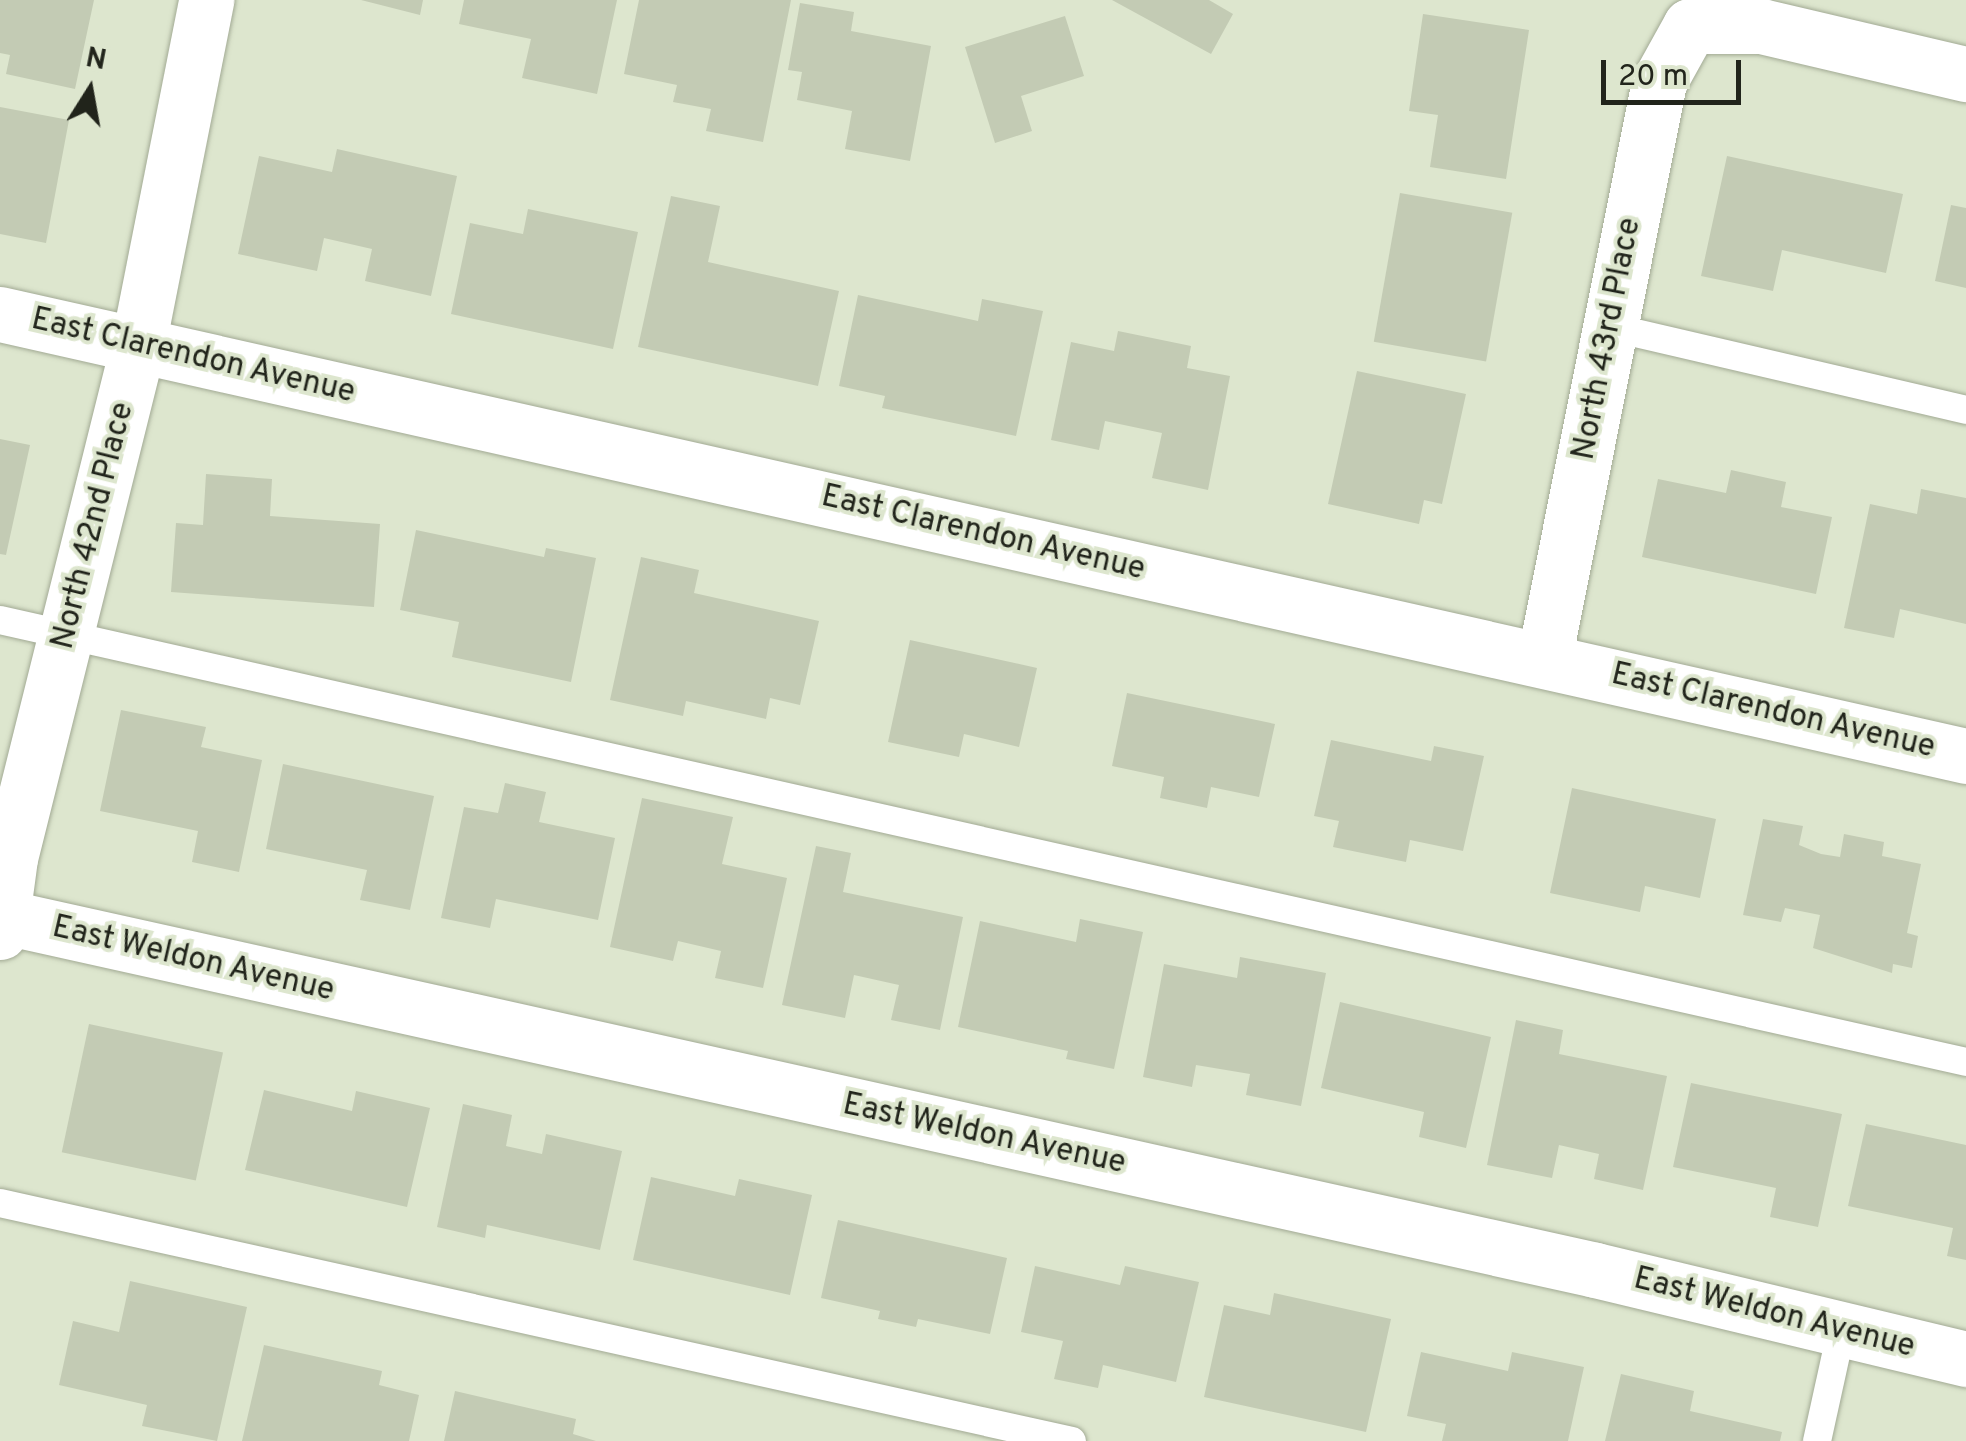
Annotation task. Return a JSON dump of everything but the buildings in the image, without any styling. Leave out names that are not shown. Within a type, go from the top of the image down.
[{"type":"street","name":"North 42nd Place","points":[[1,922],[10,858],[138,345],[206,0]]},
{"type":"street","name":"North 43rd Place","points":[[1544,660],[1660,82],[1690,26],[1761,26],[1966,74]]},
{"type":"street","name":"East Clarendon Avenue","points":[[0,314],[1966,756]]},
{"type":"street","name":"East Weldon Avenue","points":[[1,922],[1595,1270],[1966,1360]]},
{"type":"lane","points":[[1610,328],[1966,410]]},
{"type":"lane","points":[[0,620],[1966,1062]]},
{"type":"lane","points":[[0,1203],[1072,1441]]},
{"type":"lane","points":[[1816,1441],[1841,1332]]}]
